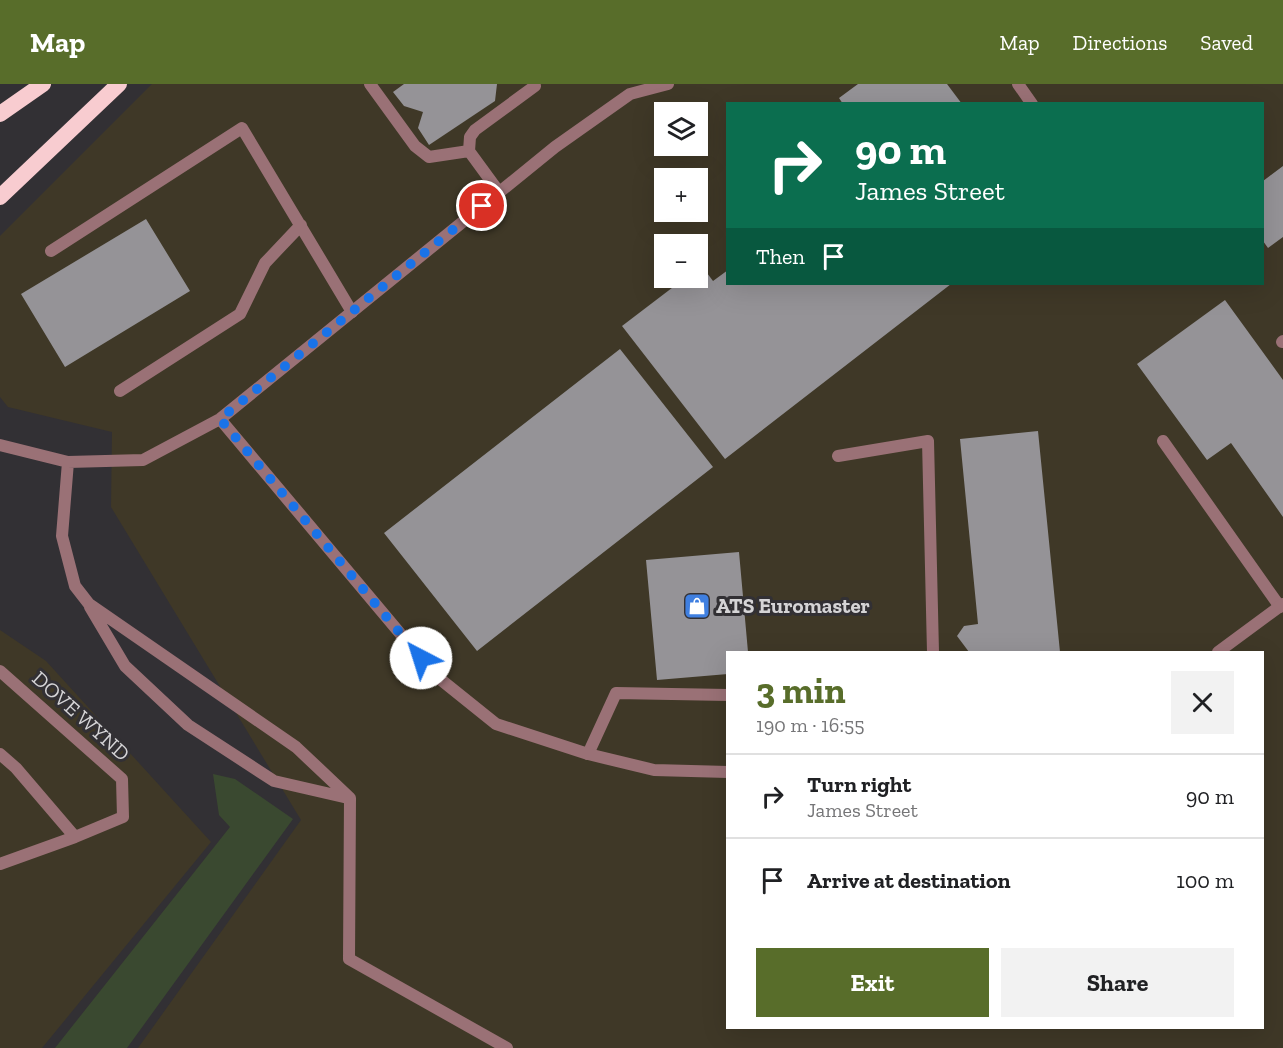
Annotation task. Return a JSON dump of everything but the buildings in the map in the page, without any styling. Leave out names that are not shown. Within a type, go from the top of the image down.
[{"type":"highway","points":[[0,114],[43,84]]},
{"type":"highway","points":[[0,197],[119,84]]},
{"type":"street","points":[[370,84],[415,146],[429,158],[469,151]]},
{"type":"street","points":[[0,445],[68,462],[143,460],[220,419],[555,147],[630,94],[668,84]]},
{"type":"street","points":[[1017,84],[1030,102]]},
{"type":"street","points":[[499,192],[469,151],[470,137],[475,130],[535,86]]},
{"type":"street","points":[[51,252],[242,128],[352,312]]},
{"type":"street","points":[[120,391],[240,314],[265,263],[300,225]]},
{"type":"street","points":[[220,419],[435,675],[496,724],[588,754],[654,770],[726,772]]},
{"type":"street","points":[[838,456],[927,441],[933,651]]},
{"type":"street","points":[[1163,441],[1281,606],[1219,651]]},
{"type":"street","points":[[68,462],[62,536],[75,586],[125,666],[188,724],[274,781],[350,798]]},
{"type":"street","points":[[88,604],[296,747],[350,798],[349,959],[507,1048]]},
{"type":"street","name":"DOVE WYND","points":[[0,670],[122,779],[123,817],[0,864]]},
{"type":"street","points":[[588,754],[616,693],[726,695]]},
{"type":"street","points":[[0,754],[16,768],[75,837]]},
{"type":"shaded area","points":[[152,84],[1283,84],[1283,1048],[138,1048],[301,820],[111,507],[112,432],[8,407],[0,397],[0,236]]},
{"type":"shaded area","points":[[0,630],[46,661],[211,842],[42,1048],[0,1048]]},
{"type":"green space","points":[[213,774],[235,779],[293,819],[127,1048],[55,1048],[230,827],[219,815]]},
{"type":"place","name":"ATS Euromaster","points":[[697,606]]},
{"type":"route","points":[[421,658],[220,419],[482,206]]}]
